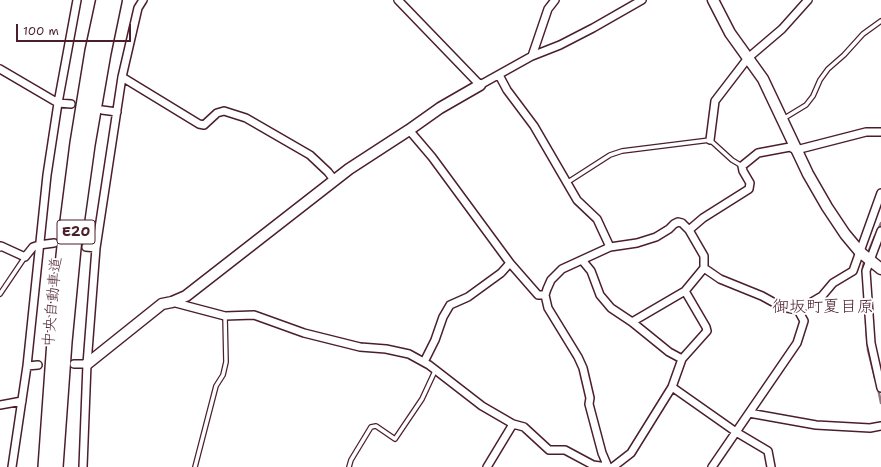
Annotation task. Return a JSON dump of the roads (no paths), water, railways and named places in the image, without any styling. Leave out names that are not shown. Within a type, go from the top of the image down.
[{"type":"highway","name":"中央自動車道","points":[[45,467],[54,341],[65,237],[77,143],[92,51],[103,0]]},
{"type":"highway","name":"中央自動車道","points":[[56,467],[65,342],[75,238],[88,145],[115,0]]},
{"type":"street","points":[[12,467],[27,366],[39,245],[58,103],[77,0]]},
{"type":"street","points":[[83,467],[87,364],[96,248],[122,77],[138,8],[143,0]]},
{"type":"street","points":[[398,0],[480,85]]},
{"type":"street","points":[[532,56],[548,9],[555,0]]},
{"type":"street","points":[[74,364],[87,364],[162,304],[172,302],[186,296],[349,169],[410,130],[440,108],[532,56],[587,32],[642,0]]},
{"type":"street","points":[[713,0],[730,33],[762,79],[796,150],[827,207],[845,234],[865,256],[881,270]]},
{"type":"street","points":[[710,140],[715,101],[748,58],[782,29],[808,0]]},
{"type":"street","points":[[0,69],[58,103],[71,104]]},
{"type":"street","points":[[499,75],[507,90],[534,126],[568,182],[577,200],[597,219],[610,247]]},
{"type":"street","points":[[122,77],[199,124],[204,125],[217,113],[224,111],[246,118],[310,155],[328,172],[334,181]]},
{"type":"street","points":[[102,110],[117,112]]},
{"type":"street","points":[[410,130],[432,157],[510,263],[538,295],[546,295]]},
{"type":"street","points":[[689,230],[703,218],[749,189],[750,183],[743,171],[742,166],[758,153],[790,147],[796,150],[866,132],[881,132]]},
{"type":"street","points":[[881,193],[865,256],[871,343],[881,388]]},
{"type":"street","points":[[172,302],[225,316],[254,315],[304,333],[360,347],[386,349],[409,354],[429,365],[482,406],[513,424],[524,427],[549,450],[565,450],[592,466],[608,467],[602,453],[591,411],[587,384],[581,362],[551,314],[548,308],[546,295],[551,280],[562,269],[610,247],[656,237],[674,224],[678,222],[682,223],[689,230],[704,256],[704,268],[685,291],[632,322]]},
{"type":"street","points":[[704,268],[720,279],[762,296],[782,307],[798,310],[822,296],[833,283],[853,271],[865,256],[881,231]]},
{"type":"street","points":[[0,247],[25,257],[33,247],[54,243]]},
{"type":"street","points":[[86,247],[96,248]]},
{"type":"street","points":[[582,260],[591,271],[600,294],[605,302],[617,313],[632,322],[669,352],[682,359]]},
{"type":"street","points":[[424,362],[450,304],[468,297],[501,273],[510,263]]},
{"type":"street","points":[[613,467],[631,453],[672,387],[682,359],[707,331],[685,291]]},
{"type":"street","points":[[712,467],[797,343],[804,321],[798,310]]},
{"type":"street","points":[[27,366],[38,365]]},
{"type":"street","points":[[672,387],[736,432],[768,451],[772,467]]},
{"type":"street","points":[[0,405],[22,401]]},
{"type":"street","points":[[749,413],[816,425],[870,428],[881,426]]},
{"type":"street","points":[[487,467],[513,424]]},
{"type":"lane","points":[[782,119],[806,105],[813,96],[820,80],[828,69],[844,55],[863,34],[881,21]]},
{"type":"lane","points":[[568,182],[610,155],[622,151],[710,140],[732,160],[742,166]]},
{"type":"lane","points":[[0,294],[25,257]]},
{"type":"lane","points":[[195,467],[216,386],[223,375],[226,362],[225,316]]},
{"type":"lane","points":[[349,467],[351,460],[371,427],[376,426],[395,439],[422,399],[435,371]]},
{"type":"waterway","points":[[878,230],[881,223]]},
{"type":"waterway","points":[[867,255],[875,236]]},
{"type":"waterway","points":[[863,271],[865,260]]},
{"type":"waterway","points":[[866,322],[868,350],[875,378]]},
{"type":"waterway","points":[[878,388],[881,403]]},
{"type":"district","name":"御坂町夏目原","points":[[823,308]]}]
